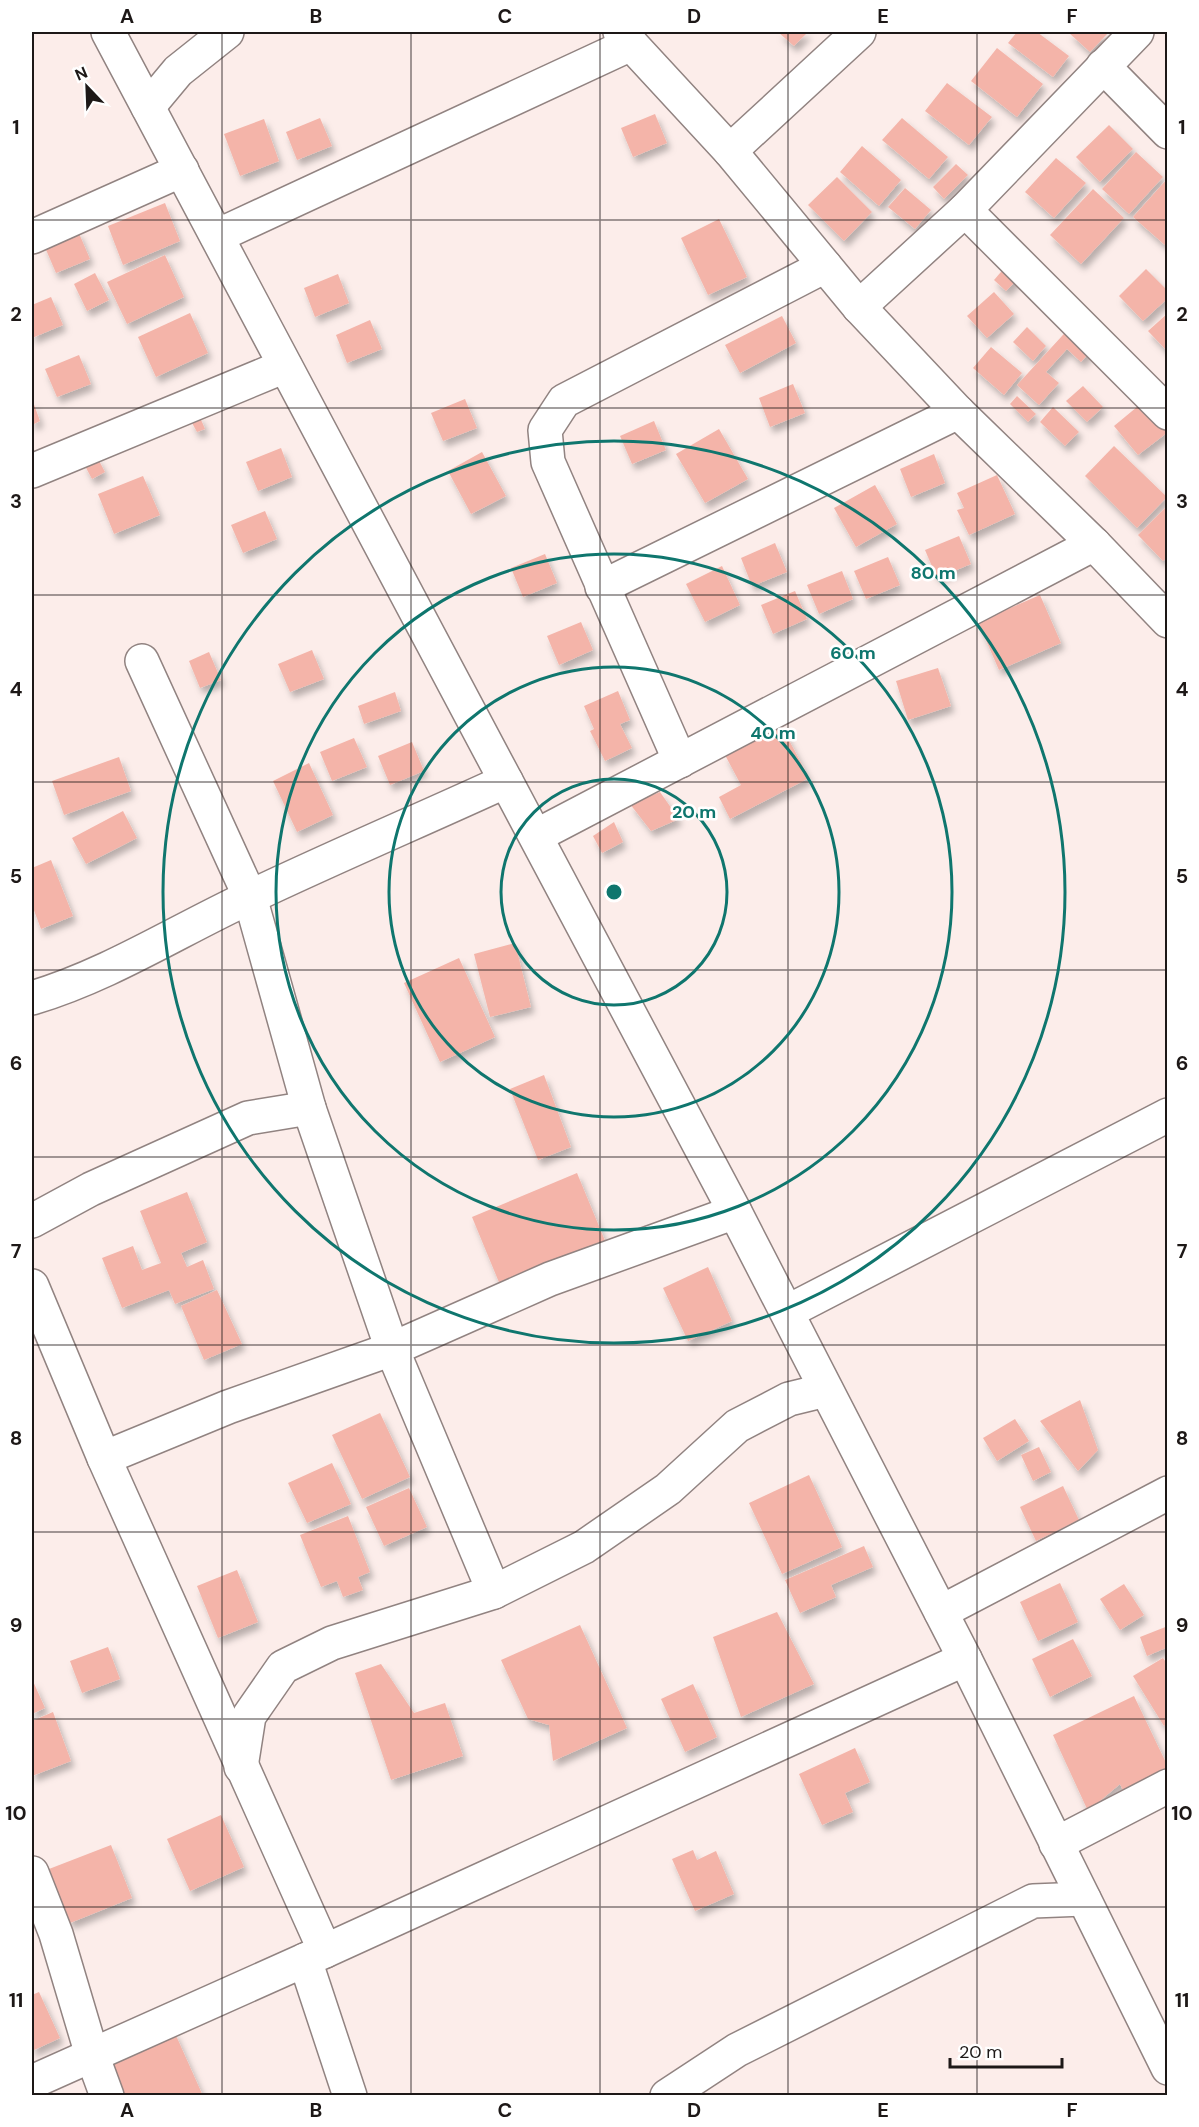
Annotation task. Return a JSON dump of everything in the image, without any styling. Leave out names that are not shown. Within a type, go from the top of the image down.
[{"type":"street","points":[[108,32],[735,1212],[965,1659],[1084,1899],[1158,2028],[1167,2068]]},
{"type":"street","points":[[148,107],[178,71],[227,32]]},
{"type":"street","points":[[730,151],[859,32]]},
{"type":"street","points":[[859,307],[965,210],[1137,32]]},
{"type":"street","points":[[217,236],[626,38],[730,151],[859,307],[958,412],[1094,544],[1167,621]]},
{"type":"street","points":[[1103,66],[1167,132]]},
{"type":"street","points":[[32,237],[182,170]]},
{"type":"street","points":[[965,210],[1167,413]]},
{"type":"street","points":[[680,761],[548,462],[545,430],[564,401],[825,266]]},
{"type":"street","points":[[32,471],[285,366]]},
{"type":"street","points":[[602,587],[958,412]]},
{"type":"street","points":[[536,836],[1094,544]]},
{"type":"street","points":[[142,661],[250,897],[309,1108],[392,1350],[494,1592]]},
{"type":"street","points":[[32,998],[62,989],[135,956],[250,897],[506,781]]},
{"type":"street","points":[[32,1221],[91,1189],[248,1118],[309,1108]]},
{"type":"street","points":[[787,1312],[1167,1115]]},
{"type":"street","points":[[104,1458],[228,1407],[392,1350],[550,1279],[735,1212]]},
{"type":"street","points":[[32,1286],[104,1458],[241,1767],[315,1956],[350,2096]]},
{"type":"street","points":[[241,1767],[249,1716],[283,1667],[332,1643],[494,1592],[593,1540],[668,1489],[737,1426],[789,1399],[826,1390]]},
{"type":"street","points":[[941,1612],[1167,1493]]},
{"type":"street","points":[[32,2082],[315,1956],[965,1659]]},
{"type":"street","points":[[1056,1844],[1167,1786]]},
{"type":"street","points":[[32,1873],[56,1934],[92,2055],[107,2096]]},
{"type":"street","points":[[667,2096],[737,2050],[1033,1901],[1084,1899]]},
{"type":"building","points":[[778,32],[808,32],[794,46]]},
{"type":"building","points":[[1017,32],[1037,32],[1069,56],[1053,77],[1008,43]]},
{"type":"building","points":[[1068,32],[1109,32],[1090,52]]},
{"type":"building","points":[[997,48],[1043,84],[1017,117],[971,81]]},
{"type":"building","points":[[947,83],[992,117],[969,145],[925,111]]},
{"type":"building","points":[[655,114],[667,143],[633,157],[621,128]]},
{"type":"building","points":[[320,118],[332,146],[297,160],[286,132]]},
{"type":"building","points":[[902,118],[948,157],[929,179],[882,140]]},
{"type":"building","points":[[264,119],[279,161],[240,176],[224,134]]},
{"type":"building","points":[[1109,125],[1133,149],[1100,182],[1076,157]]},
{"type":"building","points":[[862,146],[901,180],[879,206],[840,172]]},
{"type":"building","points":[[1136,152],[1163,177],[1129,214],[1102,189]]},
{"type":"building","points":[[1056,158],[1086,183],[1054,218],[1025,192]]},
{"type":"building","points":[[956,164],[968,175],[944,199],[933,187]]},
{"type":"building","points":[[837,177],[872,212],[844,241],[808,205]]},
{"type":"building","points":[[1168,178],[1168,244],[1166,246],[1133,217]]},
{"type":"building","points":[[905,188],[931,210],[915,229],[888,207]]},
{"type":"building","points":[[1093,189],[1124,218],[1081,264],[1050,235]]},
{"type":"building","points":[[165,203],[180,241],[123,265],[108,226]]},
{"type":"building","points":[[719,219],[747,277],[708,295],[681,238]]},
{"type":"building","points":[[78,231],[90,259],[56,273],[44,245]]},
{"type":"building","points":[[165,255],[184,297],[127,324],[107,282]]},
{"type":"building","points":[[1007,265],[1020,277],[1006,291],[994,280]]},
{"type":"building","points":[[1146,269],[1168,291],[1168,298],[1143,321],[1119,296]]},
{"type":"building","points":[[95,273],[109,300],[87,311],[74,284]]},
{"type":"building","points":[[338,274],[349,303],[315,317],[304,288]]},
{"type":"building","points":[[994,292],[1014,314],[987,338],[967,316]]},
{"type":"building","points":[[51,297],[63,325],[32,338],[32,305]]},
{"type":"building","points":[[190,313],[208,353],[156,377],[138,337]]},
{"type":"building","points":[[1168,313],[1168,352],[1148,331]]},
{"type":"building","points":[[782,316],[796,343],[740,373],[725,345]]},
{"type":"building","points":[[370,320],[382,349],[347,363],[336,335]]},
{"type":"building","points":[[1073,324],[1096,345],[1081,362],[1067,349],[1046,372],[1059,383],[1039,405],[1017,385]]},
{"type":"building","points":[[1027,327],[1046,346],[1033,361],[1013,342]]},
{"type":"building","points":[[991,347],[1022,373],[1004,395],[973,368]]},
{"type":"building","points":[[79,355],[91,384],[57,397],[45,369]]},
{"type":"building","points":[[793,384],[805,413],[770,427],[759,398]]},
{"type":"building","points":[[1083,386],[1103,407],[1087,422],[1066,401]]},
{"type":"building","points":[[1017,396],[1036,414],[1028,422],[1010,404]]},
{"type":"building","points":[[32,399],[40,421],[32,425]]},
{"type":"building","points":[[465,399],[477,428],[443,441],[431,413]]},
{"type":"building","points":[[1143,402],[1168,432],[1138,455],[1114,426]]},
{"type":"building","points":[[1053,407],[1079,432],[1065,446],[1040,422]]},
{"type":"building","points":[[199,415],[205,429],[197,432],[191,421]]},
{"type":"building","points":[[654,421],[666,450],[632,464],[620,436]]},
{"type":"building","points":[[719,429],[748,479],[705,503],[676,454]]},
{"type":"building","points":[[1114,446],[1167,497],[1137,528],[1085,476]]},
{"type":"building","points":[[281,448],[292,477],[258,491],[246,462]]},
{"type":"building","points":[[482,452],[506,496],[471,514],[448,471]]},
{"type":"building","points":[[934,454],[945,483],[911,497],[900,469]]},
{"type":"building","points":[[97,457],[105,472],[92,479],[84,464]]},
{"type":"building","points":[[997,475],[1015,514],[969,535],[957,510],[964,508],[957,493]]},
{"type":"building","points":[[143,476],[160,515],[114,534],[98,494]]},
{"type":"building","points":[[875,485],[897,524],[856,547],[834,508]]},
{"type":"building","points":[[1168,505],[1168,557],[1163,561],[1138,535]]},
{"type":"building","points":[[265,511],[277,539],[243,553],[231,525]]},
{"type":"building","points":[[959,536],[971,564],[937,578],[925,550]]},
{"type":"building","points":[[775,543],[787,572],[752,586],[741,558]]},
{"type":"building","points":[[545,554],[557,583],[523,597],[511,568]]},
{"type":"building","points":[[888,557],[900,585],[866,599],[854,571]]},
{"type":"building","points":[[722,566],[740,605],[705,622],[686,584]]},
{"type":"building","points":[[842,571],[853,599],[819,614],[807,585]]},
{"type":"building","points":[[795,591],[807,619],[773,634],[761,605]]},
{"type":"building","points":[[1040,595],[1061,643],[999,670],[978,622]]},
{"type":"building","points":[[581,622],[593,650],[559,665],[547,636]]},
{"type":"building","points":[[312,650],[324,679],[290,692],[278,664]]},
{"type":"building","points":[[209,652],[221,680],[200,688],[189,661]]},
{"type":"building","points":[[938,668],[951,706],[908,720],[896,681]]},
{"type":"building","points":[[618,691],[630,720],[620,724],[632,748],[605,761],[590,731],[594,729],[584,706]]},
{"type":"building","points":[[395,692],[401,711],[364,724],[358,706]]},
{"type":"building","points":[[781,725],[809,778],[730,819],[719,797],[741,785],[725,755]]},
{"type":"building","points":[[354,738],[367,767],[332,781],[320,752]]},
{"type":"building","points":[[412,742],[424,771],[390,785],[378,756]]},
{"type":"building","points":[[119,757],[131,791],[64,815],[52,781]]},
{"type":"building","points":[[309,763],[333,815],[297,832],[273,781]]},
{"type":"building","points":[[660,792],[679,819],[651,831],[630,804]]},
{"type":"building","points":[[123,811],[137,838],[86,864],[72,838]]},
{"type":"building","points":[[614,822],[623,842],[602,853],[593,836]]},
{"type":"building","points":[[51,860],[73,916],[41,929],[32,905],[32,868]]},
{"type":"building","points":[[515,943],[531,1007],[490,1017],[474,954]]},
{"type":"building","points":[[459,958],[495,1037],[440,1062],[404,983]]},
{"type":"building","points":[[544,1075],[571,1147],[538,1160],[510,1089]]},
{"type":"building","points":[[577,1173],[608,1248],[503,1292],[472,1217]]},
{"type":"building","points":[[187,1192],[207,1242],[181,1253],[187,1267],[203,1260],[214,1289],[175,1304],[169,1290],[122,1308],[102,1258],[133,1246],[142,1270],[161,1263],[140,1211]]},
{"type":"building","points":[[708,1267],[732,1321],[688,1341],[663,1288]]},
{"type":"building","points":[[217,1290],[242,1344],[204,1360],[181,1306]]},
{"type":"building","points":[[1080,1400],[1098,1450],[1078,1471],[1040,1421]]},
{"type":"building","points":[[380,1413],[410,1477],[362,1499],[332,1435]]},
{"type":"building","points":[[1015,1419],[1029,1441],[997,1461],[983,1438]]},
{"type":"building","points":[[1039,1447],[1051,1472],[1033,1481],[1021,1455]]},
{"type":"building","points":[[332,1463],[351,1504],[307,1523],[288,1483]]},
{"type":"building","points":[[809,1475],[842,1547],[782,1574],[749,1503]]},
{"type":"building","points":[[1063,1486],[1079,1520],[1036,1541],[1020,1507]]},
{"type":"building","points":[[409,1488],[427,1527],[384,1546],[366,1507]]},
{"type":"building","points":[[348,1516],[370,1572],[358,1577],[363,1590],[343,1597],[337,1581],[321,1587],[300,1535]]},
{"type":"building","points":[[864,1546],[873,1567],[831,1585],[836,1597],[800,1613],[785,1580]]},
{"type":"building","points":[[237,1570],[258,1622],[218,1638],[197,1586]]},
{"type":"building","points":[[1060,1583],[1078,1622],[1038,1641],[1020,1602]]},
{"type":"building","points":[[1124,1584],[1144,1615],[1120,1630],[1100,1599]]},
{"type":"building","points":[[777,1612],[814,1684],[741,1717],[713,1637]]},
{"type":"building","points":[[580,1625],[627,1728],[553,1761],[549,1725],[528,1719],[501,1660]]},
{"type":"building","points":[[1168,1626],[1168,1647],[1147,1656],[1140,1637]]},
{"type":"building","points":[[1073,1639],[1092,1676],[1050,1697],[1032,1659]]},
{"type":"building","points":[[108,1647],[120,1679],[82,1693],[70,1661]]},
{"type":"building","points":[[1163,1658],[1168,1665],[1168,1723],[1164,1726],[1133,1676]]},
{"type":"building","points":[[381,1664],[414,1713],[445,1703],[463,1756],[391,1780],[355,1673]]},
{"type":"building","points":[[32,1679],[45,1708],[32,1714]]},
{"type":"building","points":[[693,1684],[717,1737],[685,1752],[661,1699]]},
{"type":"building","points":[[1134,1696],[1168,1767],[1168,1780],[1127,1799],[1120,1784],[1088,1811],[1053,1735]]},
{"type":"building","points":[[53,1712],[71,1761],[32,1776],[32,1721]]},
{"type":"building","points":[[855,1748],[870,1782],[845,1793],[853,1812],[822,1825],[799,1774]]},
{"type":"building","points":[[221,1815],[244,1867],[190,1891],[167,1839]]},
{"type":"building","points":[[111,1845],[132,1898],[70,1923],[49,1869]]},
{"type":"building","points":[[693,1850],[697,1860],[716,1851],[734,1894],[695,1911],[672,1859]]},
{"type":"building","points":[[39,1992],[60,2038],[32,2051],[32,1995]]},
{"type":"building","points":[[174,2031],[203,2096],[124,2096],[108,2060]]}]
